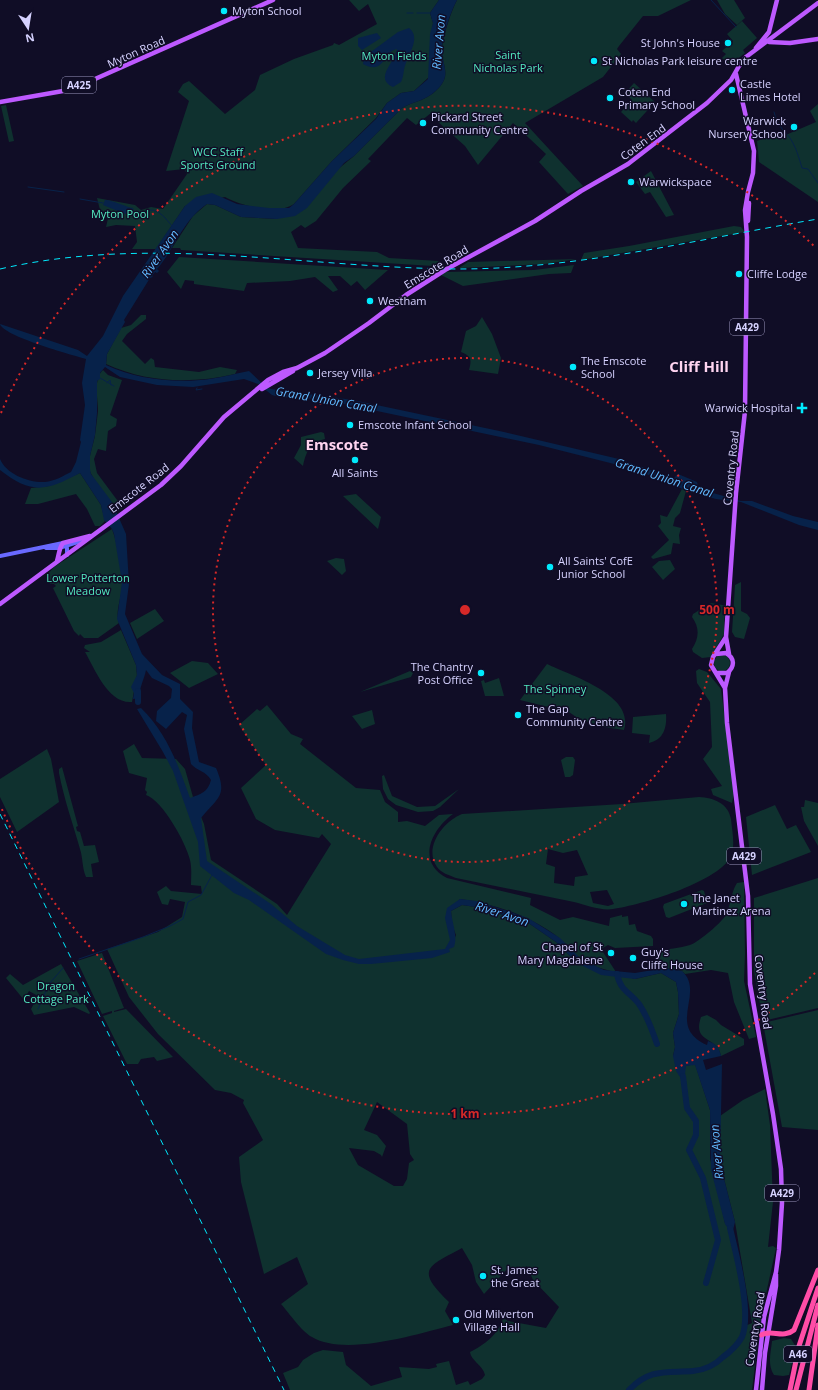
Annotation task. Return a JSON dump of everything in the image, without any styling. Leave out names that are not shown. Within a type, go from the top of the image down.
[{"type":"highway","name":"A46","points":[[761,1335],[768,1332],[786,1334],[794,1330],[818,1270]]},
{"type":"highway","name":"A46","points":[[790,1390],[807,1319],[818,1288]]},
{"type":"highway","name":"A46","points":[[796,1390],[818,1305]]},
{"type":"highway","points":[[809,1390],[818,1325]]},
{"type":"main road","name":"Myton Road","points":[[0,102],[63,90],[86,82],[273,0]]},
{"type":"main road","points":[[769,42],[768,35],[777,0]]},
{"type":"main road","points":[[754,51],[769,42],[818,3]]},
{"type":"main road","points":[[754,51],[768,35]]},
{"type":"main road","points":[[769,42],[790,42],[818,39]]},
{"type":"main road","name":"Coten End","points":[[590,186],[625,166],[662,140],[708,103],[736,74],[742,62],[754,51]]},
{"type":"main road","name":"Coventry Road","points":[[736,74],[753,146],[753,173],[745,210],[747,228],[745,412],[736,497],[726,637],[729,654],[733,664],[729,672],[725,688],[727,723],[748,896],[750,984],[781,1169],[781,1223],[776,1286],[768,1332],[762,1390]]},
{"type":"main road","name":"Emscote Road","points":[[0,604],[166,480],[224,417],[265,385],[347,339],[383,311],[445,270],[535,221],[590,186]]},
{"type":"main road","points":[[0,556],[64,545],[90,537]]},
{"type":"main road","points":[[43,548],[60,548],[64,545]]},
{"type":"main road","points":[[64,545],[67,554]]},
{"type":"main road","points":[[56,561],[60,554],[60,548]]},
{"type":"main road","name":"Coventry Road","points":[[725,688],[711,665],[726,637]]},
{"type":"main road","points":[[715,655],[721,652],[729,654]]},
{"type":"main road","points":[[717,673],[722,674],[729,672]]},
{"type":"main road","name":"Coventry Road","points":[[756,1390],[761,1335],[767,1303],[776,1272]]},
{"type":"green space","points":[[349,0],[439,0],[430,13],[433,23],[430,46],[429,77],[414,91],[401,93],[387,103],[376,118],[332,161],[294,204],[279,209],[269,209],[250,206],[225,197],[185,206],[156,249],[132,249],[137,242],[135,226],[116,225],[106,227],[109,214],[100,210],[97,198],[135,205],[141,210],[151,207],[163,209],[187,174],[184,169],[166,171],[189,101],[178,92],[183,84],[189,81],[225,114],[255,90],[260,75],[294,59],[333,45],[334,43],[339,45],[377,24],[368,4],[359,11]]},
{"type":"green space","name":"Saint Nicholas Park","points":[[457,0],[691,0],[658,16],[643,16],[617,49],[621,54],[603,77],[525,123],[583,186],[568,194],[539,162],[546,154],[513,123],[478,165],[465,146],[437,121],[438,119],[431,113],[416,125],[407,118],[368,159],[371,161],[343,188],[316,221],[305,228],[301,225],[291,232],[298,248],[377,252],[389,258],[439,261],[433,266],[181,250],[180,248],[172,248],[193,216],[207,204],[215,205],[241,217],[277,219],[354,156],[402,108],[425,98],[439,88],[445,76],[442,54],[444,36],[452,10]]},
{"type":"green space","points":[[717,0],[734,0],[745,18],[737,25],[725,14]]},
{"type":"green space","points":[[742,21],[757,38],[743,50],[745,53],[730,65],[722,58],[726,54],[722,51],[733,41],[727,34]]},
{"type":"green space","points":[[634,83],[655,102],[636,123],[633,120],[632,122],[621,112],[632,100],[625,93]]},
{"type":"green space","points":[[818,104],[818,202],[759,162],[757,141],[777,134],[781,137],[816,122],[810,111]]},
{"type":"green space","points":[[6,105],[14,141],[9,142],[1,106]]},
{"type":"green space","points":[[651,171],[674,215],[666,217],[650,192],[645,194],[636,182]]},
{"type":"green space","points":[[734,226],[741,227],[745,232],[581,260],[584,253]]},
{"type":"green space","points":[[179,257],[388,270],[365,290],[357,281],[351,286],[340,276],[328,276],[338,290],[333,292],[315,277],[290,281],[247,283],[244,291],[194,284],[194,281],[185,280],[181,289],[167,272]]},
{"type":"green space","points":[[577,259],[545,264],[459,268],[468,262]]},
{"type":"green space","points":[[574,265],[571,273],[549,274],[463,286],[441,275],[446,272],[534,270]]},
{"type":"green space","points":[[141,315],[146,315],[146,319],[127,334],[122,341],[145,364],[151,358],[154,360],[155,367],[199,372],[220,367],[237,370],[235,374],[202,379],[170,380],[138,375],[106,364],[107,354],[121,328],[131,325]]},
{"type":"green space","points":[[482,317],[492,334],[501,358],[498,374],[469,370],[470,358],[461,352],[466,331],[476,326]]},
{"type":"green space","points":[[103,370],[108,375],[122,380],[110,415],[117,419],[116,426],[108,431],[106,451],[98,449],[94,459],[97,473],[123,508],[116,512],[91,475],[89,466],[98,411],[97,384]]},
{"type":"green space","points":[[321,432],[324,433],[325,439],[312,445],[307,452],[303,466],[294,458],[301,445],[301,437]]},
{"type":"green space","points":[[80,473],[101,505],[105,521],[100,526],[95,526],[87,509],[76,494],[38,504],[25,504],[31,488],[49,486]]},
{"type":"green space","points":[[682,489],[686,491],[680,513],[675,518],[673,526],[681,528],[679,535],[680,544],[673,543],[671,554],[653,559],[651,557],[669,540],[658,526],[661,523],[660,515],[667,517]]},
{"type":"green space","points":[[356,494],[381,517],[378,529],[343,496]]},
{"type":"green space","name":"Lower Potterton Meadow","points":[[112,529],[122,573],[122,587],[118,614],[119,623],[98,638],[84,638],[80,634],[79,636],[74,631],[53,588],[56,586],[54,584],[50,584],[46,576],[54,567]]},
{"type":"green space","points":[[336,558],[344,559],[346,571],[342,575],[327,561]]},
{"type":"green space","points":[[670,560],[675,569],[663,580],[652,567],[659,561]]},
{"type":"green space","points":[[741,582],[741,611],[747,614],[750,618],[744,639],[735,637],[732,632],[735,585]]},
{"type":"green space","points":[[711,603],[728,606],[724,620],[724,634],[711,657],[702,658],[693,652],[692,649],[698,633],[695,621],[692,617],[693,614]]},
{"type":"green space","points":[[155,609],[164,621],[137,639],[130,623]]},
{"type":"green space","points":[[121,630],[136,665],[137,675],[132,702],[124,701],[109,692],[98,676],[85,652],[90,652],[84,648],[85,645],[101,642]]},
{"type":"green space","points":[[722,655],[729,660],[730,663],[725,670],[722,671],[715,666],[714,663],[719,656]]},
{"type":"green space","points":[[192,661],[208,663],[218,674],[189,688],[170,673]]},
{"type":"green space","name":"The Spinney","points":[[547,664],[599,688],[611,697],[620,707],[625,718],[624,730],[604,727],[579,719],[569,712],[520,700]]},
{"type":"green space","points":[[699,669],[707,672],[721,689],[734,793],[732,803],[713,795],[711,789],[722,786],[703,759],[712,747],[710,702],[697,683],[696,671]]},
{"type":"green space","points":[[410,671],[413,673],[411,677],[360,692]]},
{"type":"green space","points":[[499,678],[504,696],[485,696],[481,681],[484,680],[485,683]]},
{"type":"green space","points":[[267,705],[291,734],[303,739],[300,744],[356,788],[380,790],[385,802],[398,812],[398,822],[407,821],[425,826],[439,815],[453,814],[438,828],[430,846],[429,855],[432,864],[437,871],[447,878],[531,898],[530,905],[560,920],[573,917],[609,926],[610,918],[622,915],[622,917],[628,916],[629,925],[635,924],[637,931],[651,936],[653,939],[653,946],[615,948],[608,945],[601,949],[616,972],[598,967],[581,959],[562,940],[548,930],[525,917],[512,912],[486,904],[460,899],[449,910],[453,942],[456,935],[452,925],[451,911],[462,905],[476,907],[527,922],[556,942],[577,963],[635,979],[661,973],[676,982],[679,1014],[673,1033],[675,1047],[673,1056],[686,1066],[695,1064],[710,1110],[710,1158],[725,1223],[732,1234],[738,1260],[746,1313],[745,1326],[752,1323],[735,1222],[720,1163],[720,1116],[743,1100],[765,1089],[770,1125],[773,1202],[768,1247],[773,1246],[776,1248],[761,1317],[752,1390],[290,1390],[283,1373],[298,1367],[303,1360],[314,1353],[323,1350],[343,1352],[346,1365],[371,1386],[402,1377],[399,1367],[429,1369],[437,1367],[436,1364],[449,1361],[456,1385],[468,1381],[470,1385],[482,1379],[485,1375],[482,1368],[472,1358],[470,1352],[494,1334],[503,1318],[508,1321],[546,1328],[559,1307],[533,1280],[527,1266],[512,1273],[508,1268],[484,1294],[476,1282],[472,1265],[462,1248],[440,1260],[430,1270],[429,1275],[438,1291],[449,1302],[445,1311],[453,1325],[381,1342],[343,1345],[326,1343],[308,1335],[281,1304],[308,1284],[297,1257],[264,1274],[241,1182],[239,1157],[263,1140],[243,1103],[244,1100],[231,1093],[215,1090],[158,1034],[129,997],[107,949],[158,932],[182,917],[185,902],[170,899],[168,905],[162,904],[157,892],[166,886],[171,891],[202,894],[201,886],[191,885],[191,869],[188,853],[173,823],[159,805],[146,795],[147,792],[145,790],[147,778],[129,773],[123,751],[134,744],[142,758],[176,759],[185,769],[193,797],[204,824],[211,860],[277,904],[287,915],[331,844],[322,834],[319,838],[275,830],[256,819],[241,788],[266,765],[239,725],[257,709],[260,711]],"holes":[[[377,1102],[407,1124],[410,1154],[414,1160],[409,1163],[407,1179],[403,1186],[394,1186],[358,1165],[349,1148],[374,1151],[382,1157],[386,1146],[377,1135],[364,1130]]]},
{"type":"green space","points":[[372,710],[375,724],[362,729],[352,716]]},
{"type":"green space","points":[[666,714],[664,732],[658,739],[649,743],[650,735],[632,733],[633,717]]},
{"type":"green space","points":[[47,749],[51,759],[59,802],[17,832],[0,797],[0,779]]},
{"type":"green space","points":[[566,757],[573,757],[575,760],[573,775],[570,777],[565,777],[561,760]]},
{"type":"green space","points":[[62,767],[78,826],[76,827],[77,831],[80,832],[84,846],[95,845],[99,862],[91,864],[93,877],[86,877],[83,867],[81,852],[61,783],[59,769]]},
{"type":"green space","points":[[384,775],[392,796],[417,807],[435,806],[459,789],[440,807],[433,811],[418,812],[396,805],[388,799],[383,789],[382,776]]},
{"type":"green space","points":[[699,797],[720,802],[727,809],[731,819],[733,834],[732,854],[722,867],[694,884],[658,898],[613,909],[599,908],[456,878],[441,871],[433,859],[432,851],[434,843],[442,829],[455,817],[462,814],[622,804]],"holes":[[[548,849],[563,853],[577,850],[588,875],[575,877],[574,886],[554,883],[555,867],[546,864]],[[607,890],[614,904],[608,906],[593,903],[590,892]]]},
{"type":"green space","points":[[805,800],[818,803],[818,846],[804,821],[801,807],[804,807]]},
{"type":"green space","points":[[775,805],[787,829],[796,825],[811,852],[752,875],[746,817]]},
{"type":"green space","points":[[818,878],[818,1008],[763,1021],[754,971],[754,898]]},
{"type":"green space","points":[[744,882],[744,981],[756,1037],[749,1039],[734,1002],[728,973],[711,970],[685,974],[675,969],[655,970],[651,966],[656,959],[657,951],[690,945],[699,940],[715,927],[726,915],[733,890],[737,883]]},
{"type":"green space","name":"The Janet Martinez Arena","points":[[702,890],[704,891],[707,903],[669,918],[666,917],[663,907],[664,904]]},
{"type":"green space","points":[[102,953],[124,1008],[114,1012],[126,1009],[173,1057],[157,1061],[154,1057],[141,1059],[138,1064],[127,1064],[103,1016],[112,1013],[112,1011],[102,1014],[77,961]]},
{"type":"green space","name":"Dragon Cottage Park","points":[[61,964],[90,1013],[89,1014],[74,1007],[34,1015],[31,1009],[38,996],[29,991],[24,1000],[6,978],[10,974],[23,985]]},
{"type":"green space","points":[[818,1010],[818,1130],[782,1127],[763,1023]]},
{"type":"green space","points":[[707,1015],[744,1039],[744,1045],[721,1056],[719,1049],[702,1036],[700,1032],[699,1026],[701,1017]]},
{"type":"green space","points":[[784,1338],[791,1339],[796,1347],[789,1375],[774,1375],[770,1363],[772,1341]]},
{"type":"water","name":"Grand Union Canal","points":[[439,0],[457,0],[452,10],[444,36],[442,54],[445,76],[439,88],[429,96],[402,108],[354,156],[344,163],[307,208],[295,216],[277,219],[241,217],[215,205],[207,204],[185,226],[157,269],[159,271],[157,273],[155,272],[152,276],[153,277],[150,278],[124,320],[125,322],[107,354],[106,365],[117,370],[140,376],[176,381],[219,378],[249,371],[266,387],[271,389],[353,400],[504,432],[619,459],[674,478],[678,474],[697,482],[699,489],[741,501],[752,501],[793,516],[818,522],[818,530],[799,525],[741,502],[716,499],[690,492],[634,469],[539,445],[320,399],[279,397],[272,395],[258,384],[244,379],[193,387],[157,385],[120,377],[105,367],[100,373],[100,379],[97,381],[95,435],[90,456],[91,474],[112,502],[126,534],[129,584],[125,614],[142,654],[162,675],[180,684],[180,699],[193,712],[192,728],[199,762],[216,768],[219,777],[221,791],[219,796],[201,818],[207,861],[271,904],[297,926],[345,955],[359,959],[445,949],[450,940],[445,918],[447,908],[460,899],[477,901],[528,918],[560,938],[581,959],[604,970],[635,973],[665,968],[682,971],[688,980],[690,989],[687,1019],[689,1029],[695,1037],[707,1045],[708,1041],[715,1045],[721,1056],[703,1060],[706,1070],[722,1064],[720,1163],[735,1222],[732,1234],[725,1224],[711,1170],[710,1110],[695,1065],[686,1066],[684,1083],[676,1071],[673,1056],[675,1047],[673,1033],[679,1014],[676,982],[661,973],[635,979],[601,975],[577,963],[556,942],[527,922],[476,907],[462,905],[451,911],[455,943],[454,947],[449,949],[450,952],[432,958],[359,964],[326,954],[249,900],[234,893],[200,866],[198,842],[173,771],[137,709],[141,708],[165,739],[171,750],[190,798],[201,794],[206,790],[211,780],[207,775],[191,764],[184,729],[187,715],[182,712],[166,729],[156,721],[157,711],[171,698],[172,689],[152,678],[146,670],[139,698],[133,699],[134,693],[131,687],[137,675],[136,665],[117,619],[122,582],[114,534],[112,529],[104,520],[101,505],[80,473],[58,484],[39,488],[21,484],[0,470],[0,459],[7,469],[25,479],[32,481],[45,482],[59,478],[71,472],[76,462],[81,442],[80,440],[85,405],[82,383],[86,359],[25,339],[4,329],[0,324],[78,350],[87,356],[103,336],[123,296],[185,206],[196,197],[212,193],[237,204],[269,208],[289,208],[332,161],[376,119],[387,103],[401,93],[414,91],[428,79],[430,34],[433,23],[430,13]]},
{"type":"water","points":[[409,28],[414,36],[413,45],[401,82],[393,87],[385,79],[385,75],[397,49],[392,51],[380,65],[376,67],[370,67],[363,64],[364,57],[398,32]]},
{"type":"water","points":[[377,33],[381,38],[362,50],[358,46],[358,38]]},
{"type":"water","points":[[105,200],[133,208],[134,212],[128,215],[103,205]]},
{"type":"waterway","points":[[711,0],[736,27]]},
{"type":"waterway","points":[[407,13],[413,13]]},
{"type":"waterway","points":[[417,13],[430,13]]},
{"type":"waterway","points":[[774,112],[778,123],[794,145],[802,168],[808,169],[818,183]]},
{"type":"waterway","points":[[28,187],[64,192]]},
{"type":"waterway","points":[[80,199],[103,203]]},
{"type":"waterway","points":[[134,212],[140,213],[154,210],[162,215],[172,226]]},
{"type":"waterway","points":[[100,378],[114,386]]},
{"type":"waterway","points":[[107,383],[110,380],[111,385]]},
{"type":"waterway","points":[[197,388],[196,390],[202,389]]},
{"type":"waterway","name":"River Avon","points":[[138,691],[138,702]]},
{"type":"waterway","points":[[79,959],[143,937],[183,919],[188,902],[201,895],[212,875]]},
{"type":"waterway","points":[[38,1009],[49,984],[63,968]]},
{"type":"waterway","points":[[617,974],[623,988],[642,1009],[650,1024],[657,1044]]},
{"type":"waterway","points":[[683,1076],[687,1108],[696,1121],[696,1135],[689,1150],[703,1178],[718,1240],[706,1283]]},
{"type":"waterway","name":"River Avon","points":[[629,1390],[644,1378],[651,1375],[666,1372],[702,1370],[710,1367],[731,1350],[742,1337],[745,1326],[744,1298],[730,1228]]},
{"type":"railway","points":[[0,269],[57,259],[114,254],[171,253],[400,267],[458,269],[504,268],[549,264],[639,252],[818,219]]},
{"type":"railway","points":[[0,814],[284,1390]]},
{"type":"place","name":"Myton School","points":[[224,11]]},
{"type":"place","name":"St John's House","points":[[728,43]]},
{"type":"place","name":"St Nicholas Park leisure centre","points":[[594,61]]},
{"type":"place","name":"Castle Limes Hotel","points":[[732,90]]},
{"type":"place","name":"Coten End Primary School","points":[[610,98]]},
{"type":"place","name":"Pickard Street Community Centre","points":[[423,123]]},
{"type":"place","name":"Warwick Nursery School","points":[[794,127]]},
{"type":"place","name":"Warwickspace","points":[[631,182]]},
{"type":"place","name":"Cliffe Lodge","points":[[739,274]]},
{"type":"place","name":"Westham","points":[[370,301]]},
{"type":"place","name":"The Emscote School","points":[[573,367]]},
{"type":"place","name":"Jersey Villa","points":[[310,373]]},
{"type":"place","name":"Warwick Hospital","points":[[802,408]]},
{"type":"place","name":"Emscote Infant School","points":[[350,425]]},
{"type":"place","name":"All Saints","points":[[355,460]]},
{"type":"place","name":"All Saints' CofE Junior School","points":[[550,567]]},
{"type":"place","name":"The Chantry Post Office","points":[[481,673]]},
{"type":"place","name":"The Gap Community Centre","points":[[518,715]]},
{"type":"place","name":"The Janet Martinez Arena","points":[[684,904]]},
{"type":"place","name":"Chapel of St Mary Magdalene","points":[[611,953]]},
{"type":"place","name":"Guy's Cliffe House","points":[[633,958]]},
{"type":"place","name":"St. James the Great","points":[[483,1276]]},
{"type":"place","name":"Old Milverton Village Hall","points":[[456,1320]]},
{"type":"district","name":"Cliff Hill","points":[[699,367]]},
{"type":"district","name":"Emscote","points":[[337,445]]},
{"type":"park label","name":"Myton Fields","points":[[394,56]]},
{"type":"park label","name":"WCC Staff Sports Ground","points":[[218,158]]},
{"type":"park label","name":"Myton Pool","points":[[120,214]]}]
